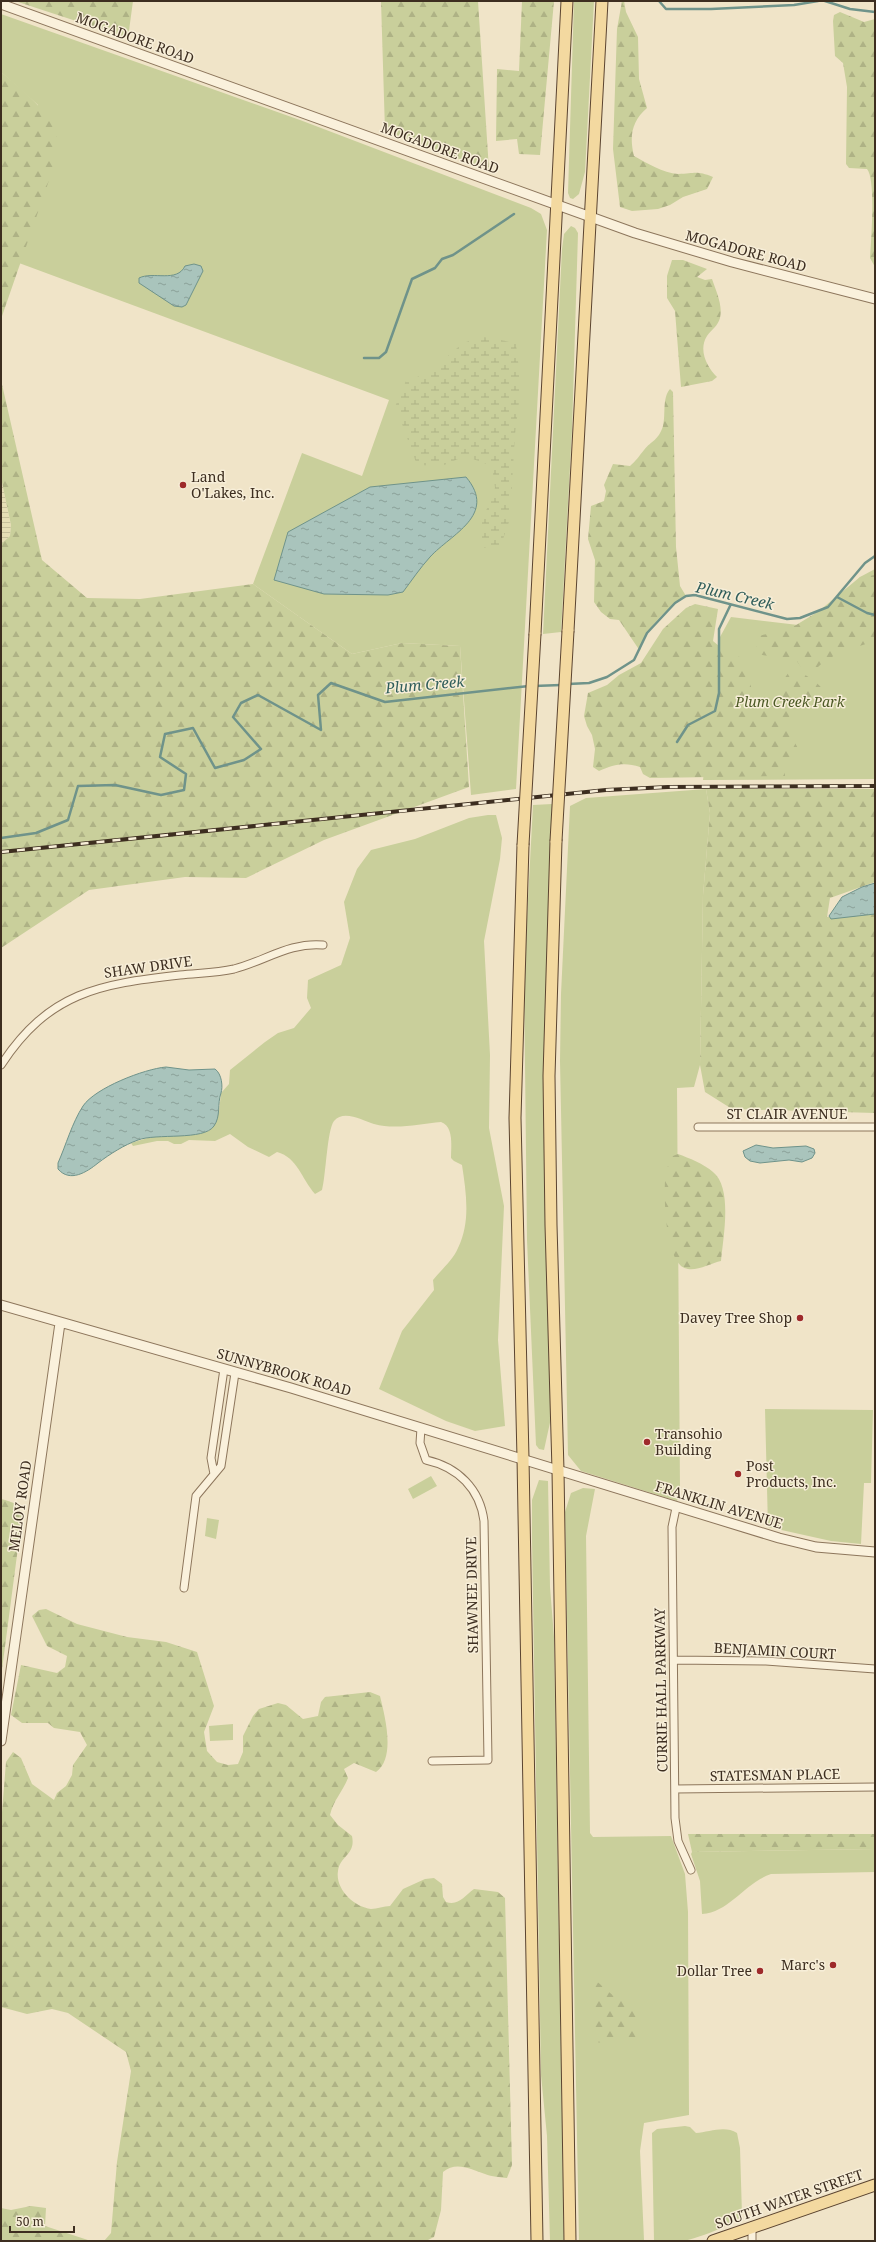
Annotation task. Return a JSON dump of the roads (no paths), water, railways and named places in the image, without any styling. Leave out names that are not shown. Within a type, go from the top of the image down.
[{"type":"main road","points":[[537,2241],[524,1458],[515,1118],[523,845],[558,206],[567,1]]},
{"type":"main road","points":[[570,2241],[558,1470],[551,1225],[549,1076],[556,841],[602,1]]},
{"type":"main road","name":"SOUTH WATER STREET","points":[[713,2241],[752,2226],[875,2185]]},
{"type":"street","name":"MOGADORE ROAD","points":[[1,4],[590,218],[711,257],[875,299]]},
{"type":"street","name":"SHAW DRIVE","points":[[1,1065],[15,1044],[50,1011],[91,990],[119,982],[225,970],[248,964],[298,945],[323,945]]},
{"type":"street","name":"ST CLAIR AVENUE","points":[[698,1127],[875,1127]]},
{"type":"street","name":"SUNNYBROOK ROAD","points":[[1,1305],[224,1369],[524,1458],[558,1470]]},
{"type":"street","name":"MELOY ROAD","points":[[1,1741],[60,1323]]},
{"type":"street","points":[[214,1474],[211,1458],[224,1369]]},
{"type":"street","points":[[184,1588],[196,1496],[221,1466],[235,1373]]},
{"type":"street","name":"SHAWNEE DRIVE","points":[[421,1428],[420,1443],[426,1460],[448,1466],[458,1473],[475,1491],[482,1509],[488,1760],[432,1761]]},
{"type":"street","name":"FRANKLIN AVENUE","points":[[558,1470],[676,1508],[800,1544],[838,1550],[875,1552]]},
{"type":"street","name":"CURRIE HALL PARKWAY","points":[[676,1508],[672,1527],[676,1833],[691,1870]]},
{"type":"street","name":"BENJAMIN COURT","points":[[674,1660],[766,1661],[875,1669]]},
{"type":"street","name":"STATESMAN PLACE","points":[[675,1789],[875,1786]]},
{"type":"street","points":[[752,2226],[752,2241]]},
{"type":"water","points":[[194,264],[201,266],[203,271],[186,305],[182,307],[174,306],[139,283],[139,278],[145,276],[176,274],[185,266]]},
{"type":"water","points":[[466,477],[475,490],[477,502],[474,513],[468,523],[459,532],[430,557],[403,592],[388,595],[324,594],[274,580],[288,532],[370,487]]},
{"type":"water","points":[[875,883],[875,914],[831,919],[829,916],[842,897],[862,887]]},
{"type":"water","points":[[166,1067],[189,1070],[215,1069],[217,1071],[221,1077],[222,1087],[216,1122],[209,1131],[200,1134],[156,1137],[138,1140],[117,1150],[89,1170],[78,1175],[68,1175],[58,1169],[58,1163],[76,1120],[83,1106],[89,1099],[109,1086],[133,1075]]},
{"type":"water","points":[[756,1145],[773,1148],[806,1146],[814,1149],[815,1153],[812,1158],[802,1162],[789,1160],[760,1163],[750,1161],[745,1157],[743,1151]]},
{"type":"waterway","points":[[659,1],[666,9],[711,9],[794,5],[818,1]]},
{"type":"waterway","points":[[825,1],[850,9],[875,12]]},
{"type":"waterway","points":[[364,358],[379,358],[386,352],[412,279],[435,268],[442,259],[453,255],[514,214]]},
{"type":"waterway","name":"Plum Creek","points":[[568,684],[589,683],[607,677],[634,660],[647,633],[675,603],[686,596],[695,595],[787,619],[800,618],[828,607],[865,563],[875,556]]},
{"type":"waterway","points":[[837,597],[867,613],[875,615]]},
{"type":"waterway","points":[[677,742],[688,725],[715,711],[719,693],[719,629],[730,606]]},
{"type":"waterway","name":"Plum Creek","points":[[1,838],[36,833],[68,820],[78,786],[115,785],[161,795],[184,790],[186,774],[160,757],[165,734],[193,728],[215,768],[244,760],[261,749],[233,717],[241,703],[258,695],[321,730],[318,695],[331,683],[385,702],[529,686]]},
{"type":"waterway","name":"Plum Creek","points":[[534,686],[561,685]]},
{"type":"railway","points":[[1,852],[606,790],[668,787],[875,786]]},
{"type":"place","name":"Land O'Lakes, Inc.","points":[[183,485]]},
{"type":"place","name":"Davey Tree Shop","points":[[800,1318]]},
{"type":"place","name":"Transohio Building","points":[[647,1442]]},
{"type":"place","name":"Post Products, Inc.","points":[[738,1474]]},
{"type":"place","name":"Marc's","points":[[833,1965]]},
{"type":"place","name":"Dollar Tree","points":[[760,1971]]},
{"type":"park label","name":"Plum Creek Park","points":[[790,702]]}]
